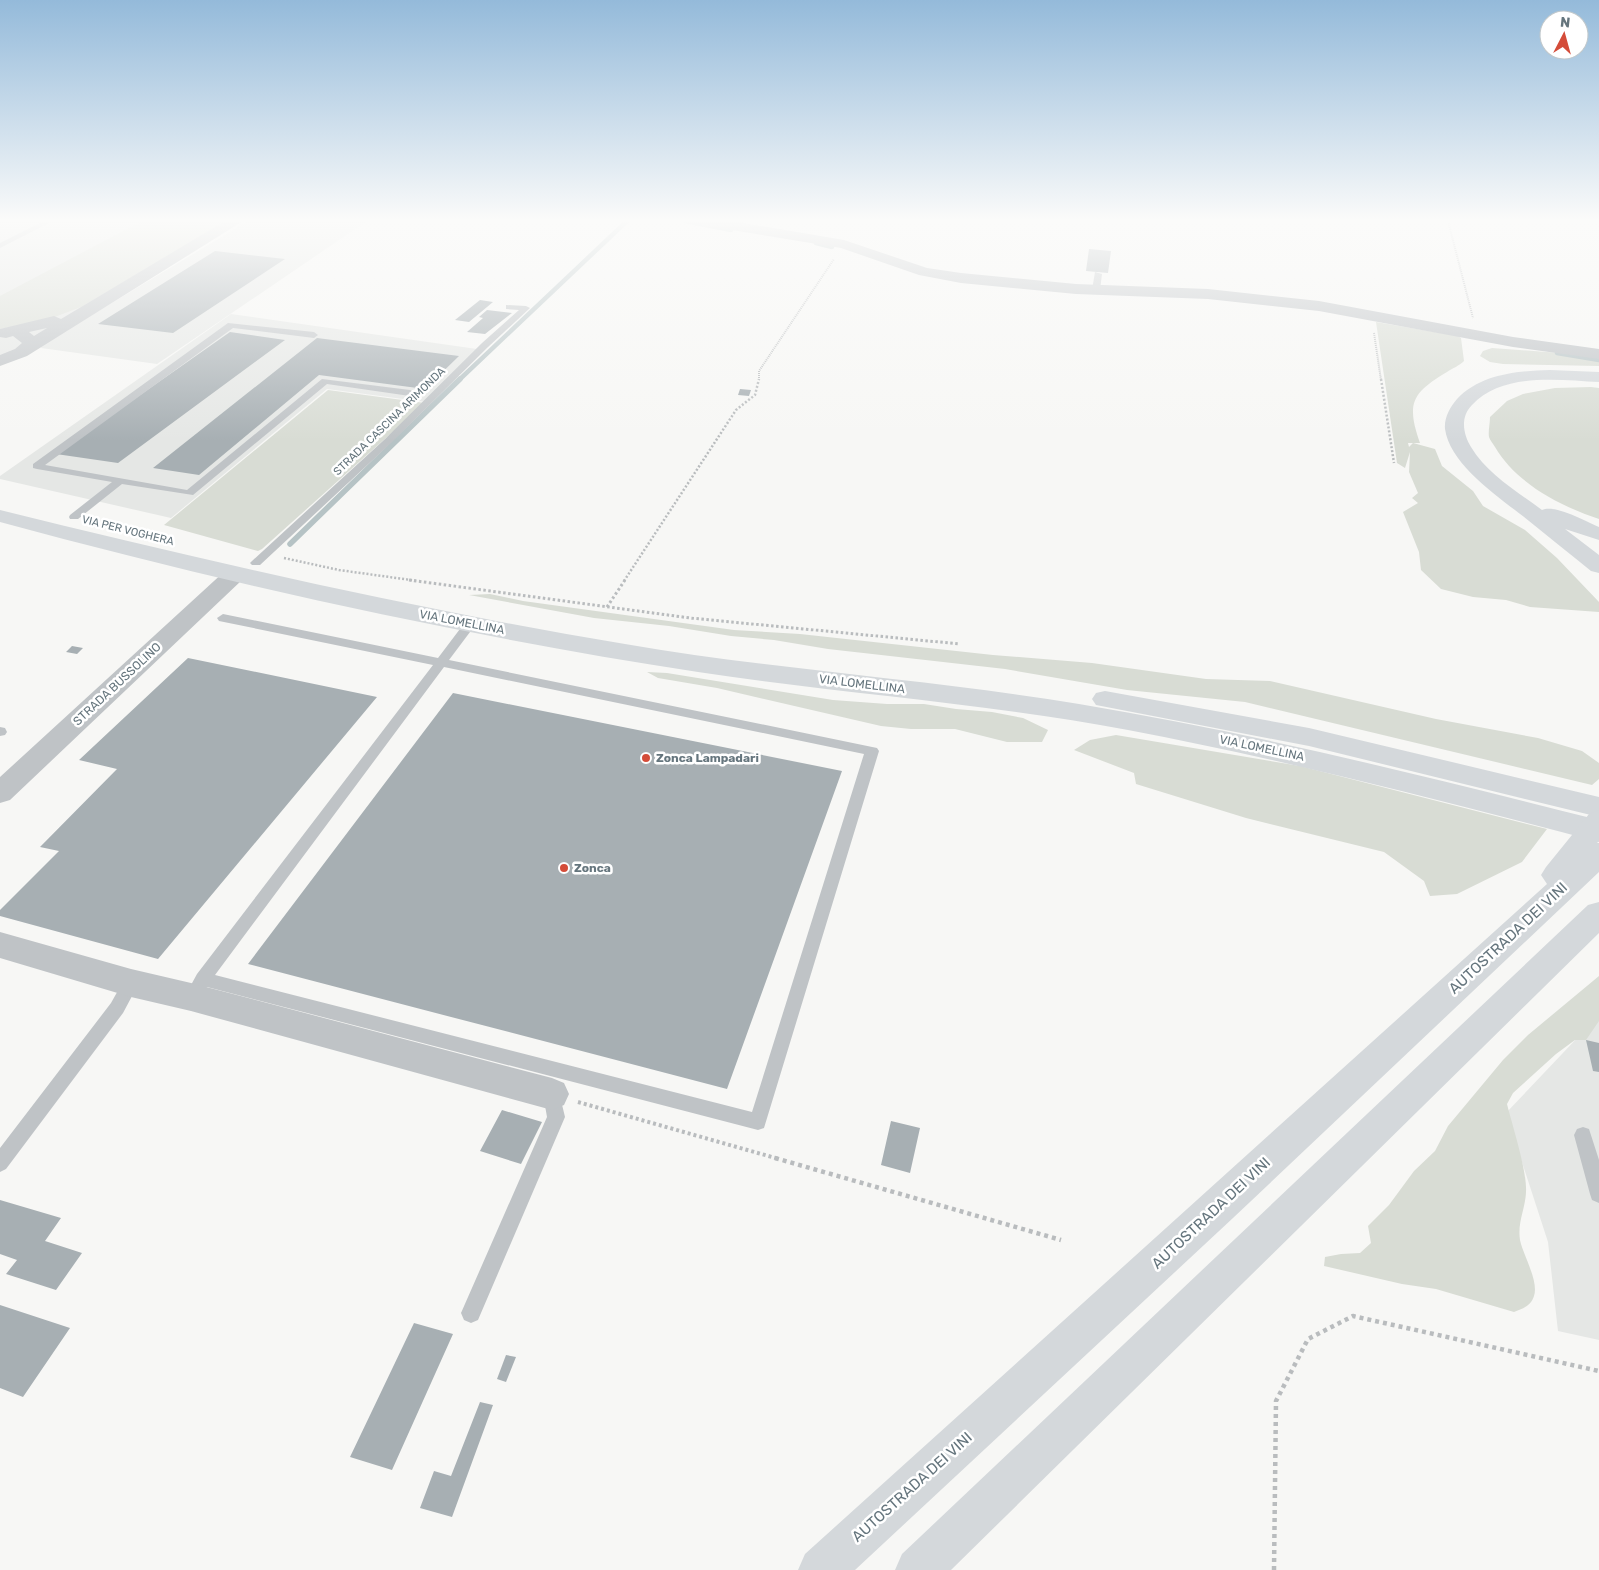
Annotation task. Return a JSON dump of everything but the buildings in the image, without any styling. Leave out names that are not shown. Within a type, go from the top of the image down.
[{"type":"main road","points":[[1599,376],[1537,375],[1500,381],[1479,389],[1468,398],[1458,407],[1454,421],[1455,433],[1461,448],[1473,464],[1599,566]]},
{"type":"main road","points":[[1488,478],[1564,521],[1599,534]]},
{"type":"main road","name":"VIA PER VOGHERA","points":[[0,498],[250,567]]},
{"type":"main road","name":"VIA PER VOGHERA","points":[[0,516],[250,567]]},
{"type":"main road","name":"VIA LOMELLINA","points":[[250,567],[470,624],[700,664],[973,697],[1126,721],[1484,789]]},
{"type":"main road","name":"VIA LOMELLINA","points":[[250,567],[638,638],[737,653],[958,677],[1142,704],[1309,737],[1484,789]]},
{"type":"main road","points":[[1484,789],[1599,806]]},
{"type":"main road","points":[[1484,789],[1599,831]]},
{"type":"main road","points":[[1500,944],[1599,821]]},
{"type":"main road","name":"AUTOSTRADA DEI VINI","points":[[821,1570],[1220,1205],[1599,854]]},
{"type":"main road","points":[[918,1570],[1599,914]]},
{"type":"street","points":[[3,361],[114,294]]},
{"type":"street","points":[[1210,294],[1319,306],[1477,335],[1599,354]]},
{"type":"street","points":[[3,334],[40,326],[86,311]]},
{"type":"street","points":[[3,334],[16,334],[28,338],[30,342],[28,347]]},
{"type":"street","name":"STRADA BUSSOLINO","points":[[0,793],[250,567]]},
{"type":"street","points":[[0,945],[131,983],[197,988],[552,1094]]},
{"type":"lane","name":"STRADA CASCINA ARIMONDA","points":[[250,567],[388,441],[485,345],[526,308],[509,307]]},
{"type":"lane","points":[[314,335],[231,325],[37,466],[189,493],[325,381],[410,393]]},
{"type":"lane","points":[[74,517],[120,480]]},
{"type":"lane","points":[[223,618],[441,663],[872,751],[758,1122],[197,988],[441,663],[470,624]]},
{"type":"lane","points":[[0,1163],[117,1008],[131,983]]},
{"type":"lane","points":[[471,1313],[556,1117],[552,1094]]},
{"type":"lane","points":[[1583,1135],[1599,1194]]},
{"type":"path","points":[[607,607],[736,410],[760,390],[759,371],[810,294]]},
{"type":"path","points":[[1467,294],[1477,335]]},
{"type":"path","points":[[1372,316],[1394,463]]},
{"type":"path","points":[[250,567],[338,570],[690,618],[960,644]]},
{"type":"path","points":[[552,1094],[1061,1240]]},
{"type":"path","points":[[1274,1570],[1276,1401],[1308,1339],[1353,1316],[1599,1371]]},
{"type":"shaded area","points":[[0,294],[112,294],[0,361]]},
{"type":"shaded area","points":[[3,294],[103,294],[81,307],[44,321],[0,329],[0,296]]},
{"type":"shaded area","points":[[126,294],[259,294],[157,364],[41,348],[42,345]]},
{"type":"shaded area","points":[[231,314],[477,349],[426,402],[327,389],[171,518],[0,479],[0,476]]},
{"type":"shaded area","points":[[1376,322],[1461,338],[1464,361],[1426,386],[1415,400],[1413,418],[1420,443],[1413,443],[1435,449],[1442,466],[1473,491],[1483,506],[1525,530],[1557,558],[1599,602],[1599,612],[1530,607],[1506,600],[1473,597],[1441,589],[1421,570],[1419,552],[1403,512],[1418,503],[1412,498],[1418,493],[1409,472],[1410,452],[1405,468],[1397,463]]},
{"type":"shaded area","points":[[1492,348],[1560,353],[1599,359],[1599,366],[1503,364],[1490,362],[1480,356],[1483,351]]},
{"type":"shaded area","points":[[1555,388],[1599,388],[1599,519],[1555,500],[1527,483],[1504,460],[1489,437],[1490,417],[1507,401],[1523,394]]},
{"type":"shaded area","points":[[328,390],[425,403],[258,551],[164,525]]},
{"type":"shaded area","points":[[490,594],[523,601],[734,630],[800,634],[993,655],[1092,663],[1206,679],[1270,681],[1436,719],[1538,738],[1582,751],[1599,763],[1599,779],[1592,785],[1245,702],[1127,690],[1005,669],[828,649],[669,626],[594,618],[469,595]]},
{"type":"shaded area","points":[[647,672],[667,673],[833,700],[887,704],[924,704],[992,712],[1023,718],[1048,730],[1042,742],[1007,742],[955,729],[911,729],[881,726],[717,688],[658,678]]},
{"type":"shaded area","points":[[1116,735],[1300,766],[1547,829],[1522,862],[1457,894],[1430,896],[1424,881],[1384,852],[1246,818],[1136,784],[1134,773],[1074,750],[1090,740]]},
{"type":"shaded area","points":[[1599,976],[1599,1021],[1586,1040],[1575,1040],[1556,1054],[1513,1093],[1507,1104],[1525,1178],[1526,1194],[1519,1233],[1534,1283],[1535,1290],[1531,1302],[1526,1307],[1514,1312],[1436,1289],[1402,1284],[1324,1266],[1325,1257],[1360,1253],[1371,1243],[1368,1226],[1389,1205],[1414,1171],[1435,1151],[1448,1126],[1503,1060],[1528,1035]]},
{"type":"shaded area","points":[[1599,1015],[1599,1340],[1558,1331],[1548,1242],[1506,1113]]},
{"type":"waterway","points":[[459,380],[550,294]]},
{"type":"waterway","points":[[1557,353],[1599,360]]},
{"type":"waterway","points":[[290,544],[460,379]]},
{"type":"place","name":"Zonca Lampadari","points":[[646,758]]},
{"type":"place","name":"Zonca","points":[[564,868]]}]
